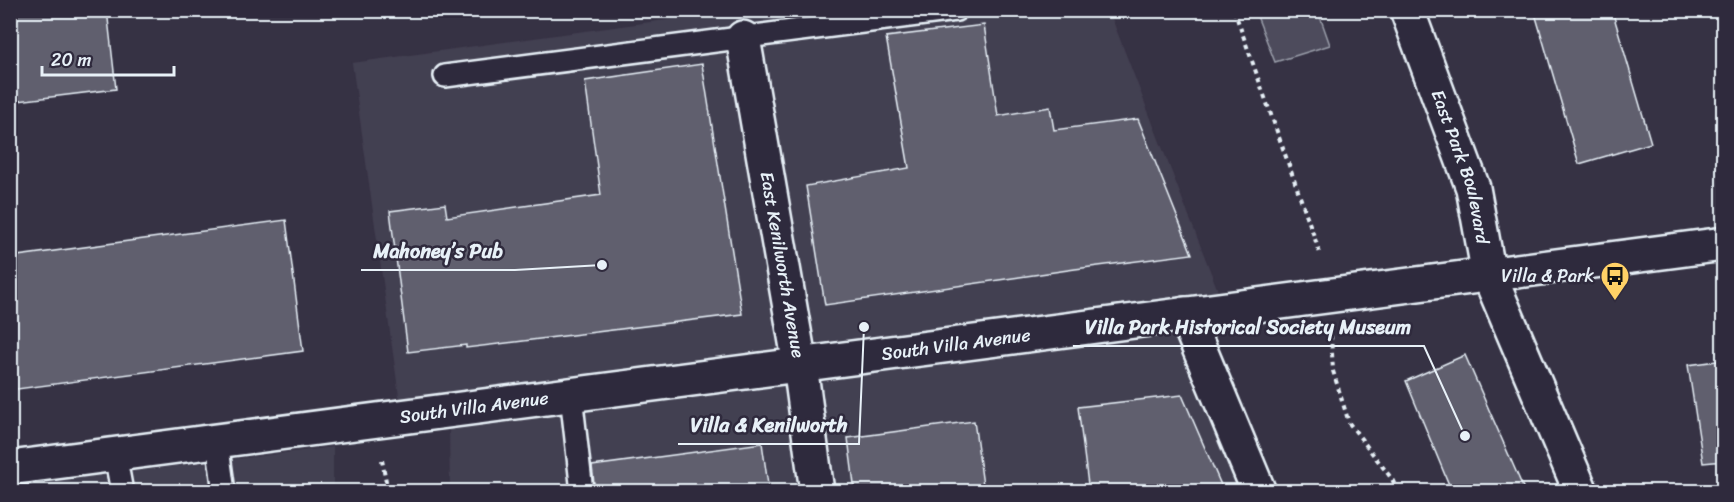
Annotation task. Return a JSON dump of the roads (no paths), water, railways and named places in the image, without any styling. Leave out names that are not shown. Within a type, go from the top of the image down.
[{"type":"street","name":"East Park Boulevard","points":[[1407,10],[1473,188],[1489,275],[1581,492]]},
{"type":"street","name":"East Kenilworth Avenue","points":[[743,38],[800,365],[817,492]]},
{"type":"street","name":"South Villa Avenue","points":[[10,468],[1724,244]]},
{"type":"street","points":[[1185,314],[1259,492]]},
{"type":"lane","points":[[445,76],[956,10]]},
{"type":"lane","points":[[571,395],[582,492]]},
{"type":"lane","points":[[217,441],[224,492]]},
{"type":"lane","points":[[115,454],[122,492]]},
{"type":"place","name":"Mahoney’s Pub","points":[[602,265]]},
{"type":"place","name":"Villa & Park","points":[[1615,302]]},
{"type":"place","name":"Villa & Kenilworth","points":[[864,327]]},
{"type":"place","name":"Villa Park Historical Society Museum","points":[[1465,436]]}]
